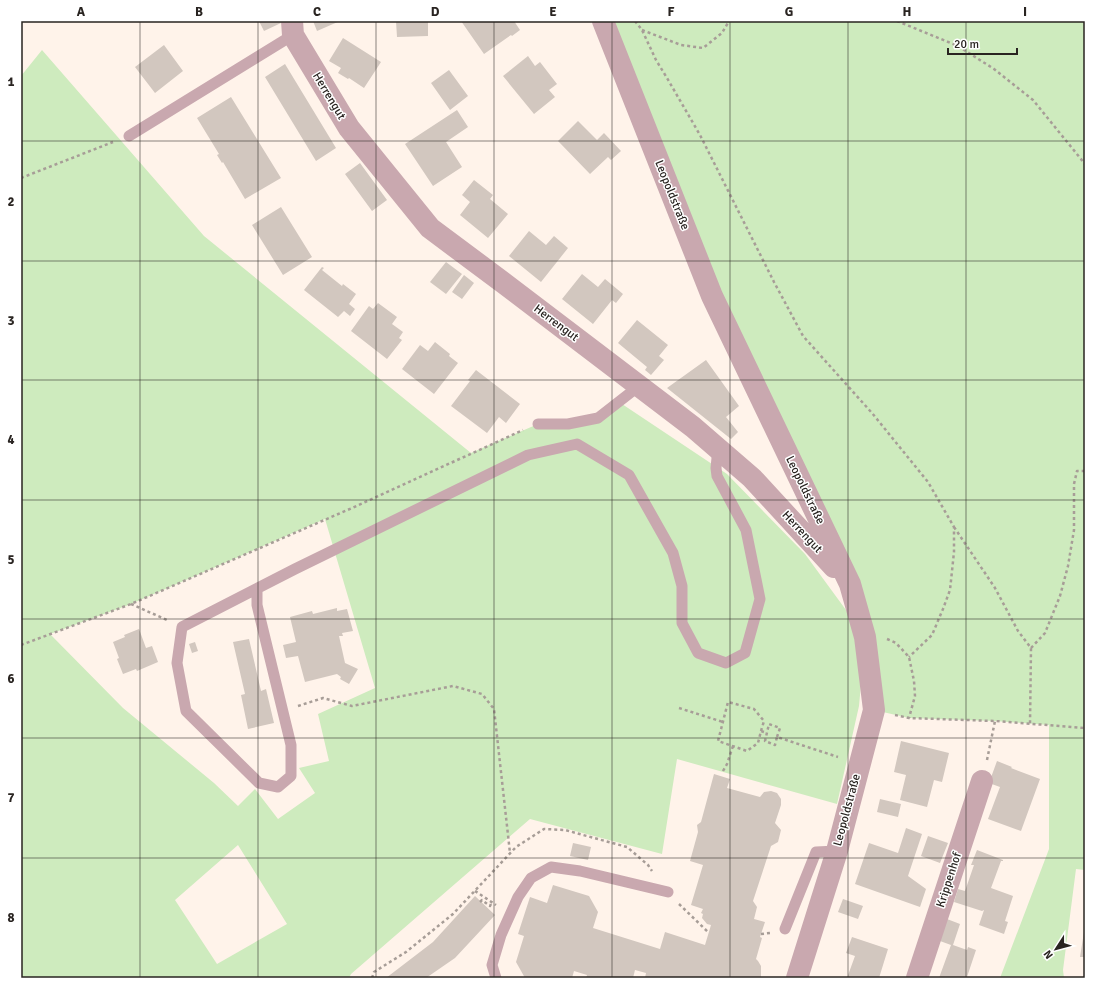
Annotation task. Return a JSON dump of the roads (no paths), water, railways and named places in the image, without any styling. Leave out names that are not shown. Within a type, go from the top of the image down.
[{"type":"street","name":"Leopoldstraße","points":[[603,21],[712,296],[850,584],[865,637],[874,710],[837,851],[797,978]]},
{"type":"street","name":"Herrengut","points":[[292,28],[349,128],[430,228],[693,427],[718,448],[752,478],[850,584]]},
{"type":"street","name":"Krippenhof","points":[[917,978],[982,781]]},
{"type":"lane","name":"Herrengut","points":[[129,136],[292,28]]},
{"type":"lane","points":[[538,424],[568,424],[598,418],[639,386]]},
{"type":"lane","points":[[257,589],[257,605],[291,745],[291,776],[278,787],[259,783],[186,711],[177,663],[182,627],[257,589],[528,455],[576,444],[629,475],[673,552],[682,586],[682,623],[698,653],[726,663],[745,653],[760,599],[746,530],[717,476],[716,468],[718,448]]},
{"type":"lane","points":[[785,929],[816,852],[837,851]]},
{"type":"lane","points":[[496,978],[492,965],[501,935],[518,897],[531,878],[551,867],[580,871],[668,892]]}]
